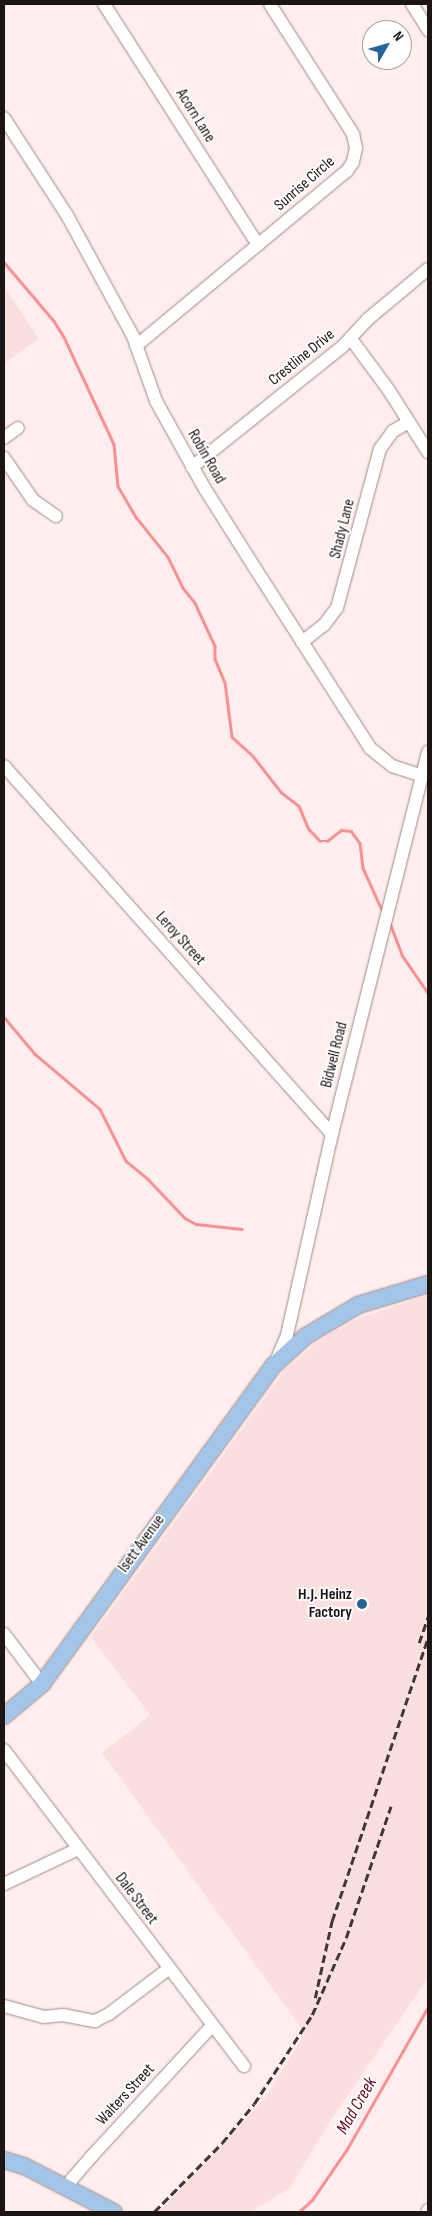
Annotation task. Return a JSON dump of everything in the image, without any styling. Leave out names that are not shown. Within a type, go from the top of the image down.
[{"type":"main road","name":"Isett Avenue","points":[[4,1716],[42,1684],[274,1365],[306,1336],[358,1305],[428,1284]]},
{"type":"main road","points":[[4,2160],[24,2166],[114,2212]]},
{"type":"street","name":"Acorn Lane","points":[[104,4],[258,245]]},
{"type":"street","name":"Sunrise Circle","points":[[136,346],[347,171],[356,148],[353,134],[270,4]]},
{"type":"street","points":[[412,4],[428,30]]},
{"type":"street","name":"Robin Road","points":[[4,118],[68,217],[136,346],[156,401],[192,467],[302,642],[370,748],[392,766],[422,776]]},
{"type":"street","name":"Crestline Drive","points":[[192,467],[351,339],[368,319],[428,269]]},
{"type":"street","points":[[351,339],[428,452]]},
{"type":"street","name":"Shady Lane","points":[[302,642],[324,625],[337,608],[380,449],[393,431],[409,422]]},
{"type":"street","points":[[4,438],[18,428]]},
{"type":"street","points":[[4,458],[34,500],[56,516]]},
{"type":"street","name":"Bidwell Road","points":[[274,1365],[287,1335],[332,1134],[428,752]]},
{"type":"street","name":"Leroy Street","points":[[4,766],[332,1134]]},
{"type":"street","points":[[4,1634],[42,1684]]},
{"type":"street","name":"Dale Street","points":[[4,1750],[211,2027],[244,2066]]},
{"type":"street","points":[[4,1884],[78,1849]]},
{"type":"street","points":[[4,2006],[44,2017],[64,2015],[95,2020],[109,2014],[168,1969]]},
{"type":"street","name":"Walters Street","points":[[68,2188],[72,2179],[91,2157],[211,2027]]},
{"type":"shaded area","points":[[4,286],[39,339],[4,363]]},
{"type":"shaded area","points":[[428,1295],[428,1978],[331,2120],[290,2188],[251,2212],[159,2212],[266,2097],[305,2033],[102,1753],[150,1715],[91,1637],[284,1371],[318,1341],[354,1320]]},
{"type":"waterway","points":[[4,262],[54,321],[64,337],[114,444],[118,486],[136,517],[168,557],[183,588],[195,603],[215,646],[215,659],[225,682],[232,737],[253,756],[281,792],[299,806],[309,829],[320,841],[327,841],[341,830],[351,831],[360,843],[363,868],[383,912]]},
{"type":"waterway","points":[[390,923],[402,955],[428,993]]},
{"type":"waterway","points":[[4,1017],[35,1054],[100,1109],[126,1161],[148,1179],[185,1218],[196,1224],[242,1229]]},
{"type":"waterway","name":"Mad Creek","points":[[299,2212],[312,2200],[347,2149],[428,2007]]},
{"type":"railway","points":[[419,1643],[428,1617]]},
{"type":"railway","points":[[315,1998],[332,1921],[428,1637]]},
{"type":"railway","points":[[154,2212],[222,2143],[254,2104],[312,2015],[346,1938],[391,1806]]},
{"type":"place","name":"H.J. Heinz Factory","points":[[362,1604]]}]
